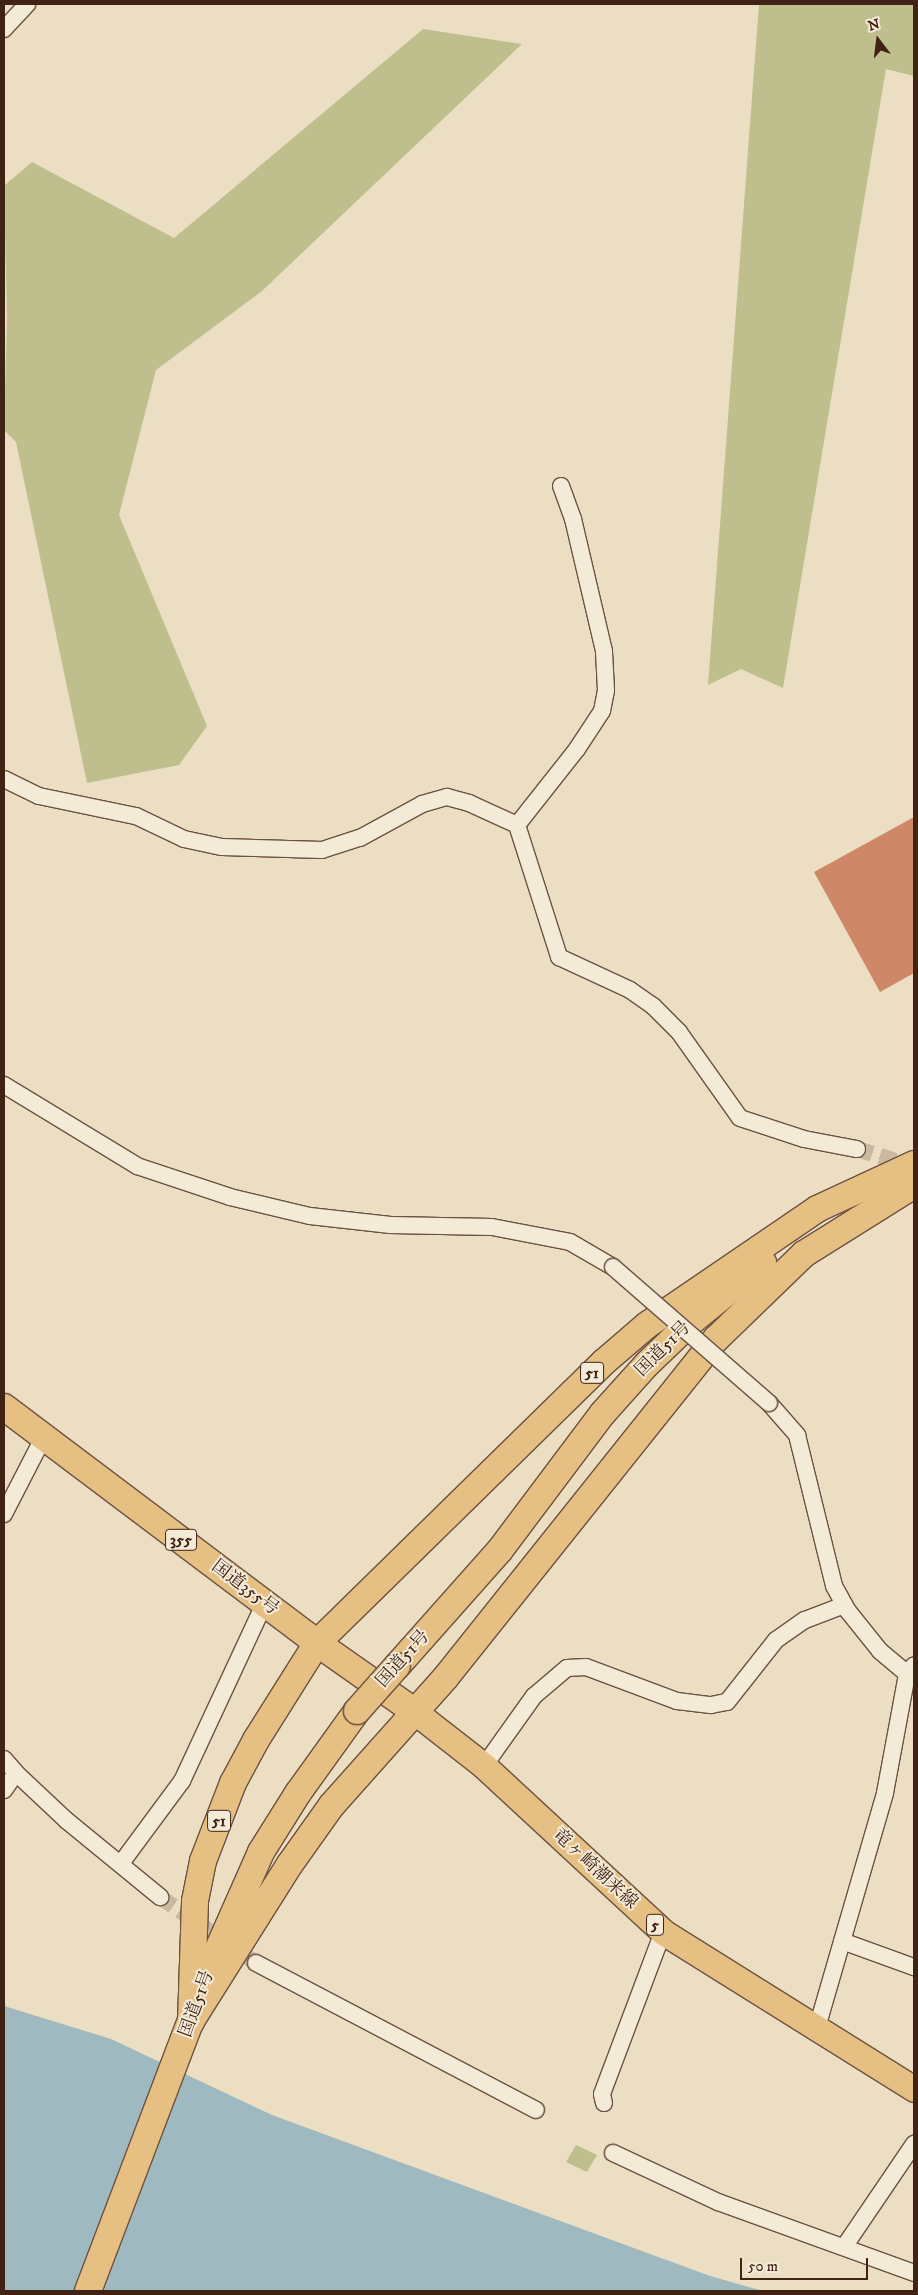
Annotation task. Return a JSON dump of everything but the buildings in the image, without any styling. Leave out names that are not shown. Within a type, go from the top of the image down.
[{"type":"highway","name":"51","points":[[189,2026],[194,1901],[203,1861],[233,1784],[256,1740],[317,1643],[598,1368],[647,1325],[818,1208],[914,1164]]},
{"type":"highway","name":"国道51号","points":[[88,2291],[225,1930],[262,1852],[298,1792],[357,1711],[500,1550],[603,1413],[685,1327],[791,1243],[914,1174]]},
{"type":"highway","name":"51","points":[[189,2026],[290,1864],[332,1805],[416,1712],[717,1338],[804,1254],[914,1185]]},
{"type":"highway","name":"国道355号","points":[[4,1407],[317,1643],[416,1712]]},
{"type":"main road","name":"竜ヶ崎潮来線","points":[[416,1712],[484,1766],[663,1932],[816,2031],[914,2089]]},
{"type":"street","points":[[4,29],[27,4]]},
{"type":"street","points":[[516,825],[577,749],[602,711],[606,690],[604,651],[573,519],[561,486]]},
{"type":"street","points":[[4,779],[39,796],[136,816],[184,839],[222,847],[322,850],[360,838],[422,804],[446,797],[470,803],[516,825],[559,957],[630,990],[652,1006],[679,1032],[740,1118],[804,1139],[857,1149]]},
{"type":"street","points":[[4,1085],[137,1166],[230,1197],[310,1216],[390,1224],[492,1227],[570,1242],[613,1267],[769,1403],[797,1435],[827,1565],[844,1605],[880,1651],[911,1669],[885,1793],[816,2031]]},
{"type":"street","points":[[4,1514],[43,1438]]},
{"type":"street","points":[[122,1862],[182,1781],[265,1602]]},
{"type":"street","points":[[484,1766],[534,1696],[567,1668],[586,1667],[677,1701],[711,1705],[727,1702],[776,1640],[805,1620],[844,1605]]},
{"type":"street","points":[[4,1760],[16,1774],[66,1820],[122,1862],[160,1896]]},
{"type":"street","points":[[4,1790],[16,1774]]},
{"type":"street","points":[[604,2103],[602,2094],[663,1932]]},
{"type":"street","points":[[842,1941],[914,1967]]},
{"type":"street","points":[[256,1963],[536,2110]]},
{"type":"street","points":[[844,2246],[914,2144]]},
{"type":"street","points":[[613,2153],[718,2202],[844,2246],[914,2273]]},
{"type":"green space","points":[[759,4],[914,4],[914,76],[886,69],[783,688],[741,669],[708,685]]},
{"type":"green space","points":[[423,29],[522,44],[262,291],[156,370],[119,515],[207,726],[179,765],[87,783],[16,442],[4,430],[7,318],[4,186],[32,162],[174,238]]},
{"type":"green space","points":[[576,2145],[597,2155],[587,2172],[566,2162]]},
{"type":"water","points":[[4,2006],[111,2039],[272,2115],[710,2276],[763,2291],[4,2291]]},
{"type":"tunnel","points":[[857,1149],[912,1166]]},
{"type":"tunnel","points":[[160,1897],[256,1963]]}]
